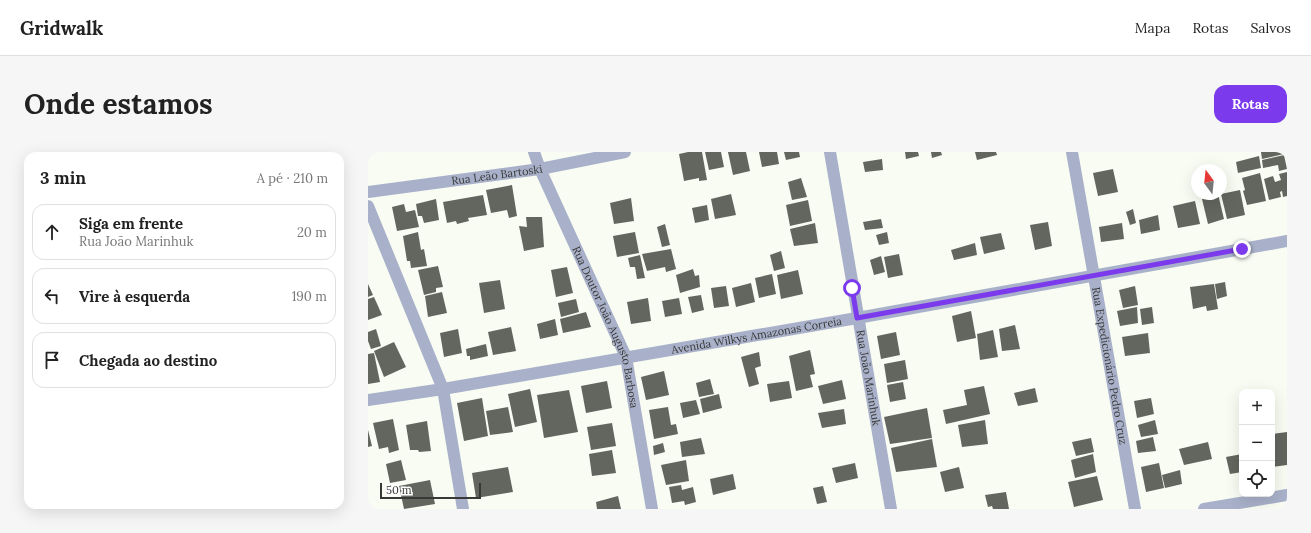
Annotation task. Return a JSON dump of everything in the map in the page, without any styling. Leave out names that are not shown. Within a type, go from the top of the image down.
[{"type":"street","name":"Rua Doutor João Augusto Barbosa","points":[[534,152],[540,169],[626,357],[652,509]]},
{"type":"street","name":"Rua Leão Bartoski","points":[[368,192],[540,169],[625,152]]},
{"type":"street","name":"Rua João Marinhuk","points":[[830,152],[857,318],[891,509]]},
{"type":"street","name":"Rua Expedicionário Pedro Cruz","points":[[1072,152],[1135,509]]},
{"type":"street","points":[[368,206],[443,389],[463,509]]},
{"type":"street","name":"Avenida Wilkys Amazonas Correia","points":[[368,400],[443,389],[857,318],[1287,241]]},
{"type":"street","points":[[1204,509],[1287,494]]},
{"type":"building","points":[[688,152],[702,152],[707,180],[699,181],[699,178],[684,181],[679,154]]},
{"type":"building","points":[[705,152],[721,152],[724,167],[709,170]]},
{"type":"building","points":[[728,152],[746,152],[750,171],[733,175]]},
{"type":"building","points":[[759,152],[777,152],[779,164],[762,167]]},
{"type":"building","points":[[784,152],[799,152],[800,157],[786,160]]},
{"type":"building","points":[[905,152],[918,152],[919,156],[906,159]]},
{"type":"building","points":[[931,152],[941,152],[942,155],[932,158]]},
{"type":"building","points":[[975,152],[996,152],[997,155],[977,160]]},
{"type":"building","points":[[1261,152],[1284,152],[1284,154],[1262,159]]},
{"type":"building","points":[[1284,155],[1287,169],[1279,171],[1278,165],[1263,168],[1262,160]]},
{"type":"building","points":[[1259,156],[1261,168],[1238,173],[1236,162]]},
{"type":"building","points":[[882,159],[883,170],[865,172],[863,162]]},
{"type":"building","points":[[1113,169],[1118,192],[1098,196],[1093,173]]},
{"type":"building","points":[[1287,172],[1287,196],[1283,197],[1282,191],[1280,192],[1281,197],[1269,200],[1264,179],[1273,176],[1275,182],[1281,180],[1279,174]]},
{"type":"building","points":[[1260,173],[1266,201],[1247,205],[1243,191],[1245,190],[1242,178]]},
{"type":"building","points":[[801,178],[807,197],[792,200],[788,182]]},
{"type":"building","points":[[512,185],[517,216],[509,218],[507,210],[491,213],[486,190]]},
{"type":"building","points":[[1240,190],[1245,215],[1227,219],[1222,200],[1227,200],[1227,193]]},
{"type":"building","points":[[731,194],[736,215],[715,219],[711,199]]},
{"type":"building","points":[[483,195],[487,215],[468,218],[469,221],[457,224],[456,221],[447,223],[443,202]]},
{"type":"building","points":[[631,198],[634,221],[614,224],[610,203]]},
{"type":"building","points":[[436,199],[439,220],[424,223],[422,216],[418,216],[416,204]]},
{"type":"building","points":[[808,200],[812,221],[790,226],[786,205]]},
{"type":"building","points":[[1202,200],[1219,200],[1224,219],[1208,224]]},
{"type":"building","points":[[1195,201],[1200,224],[1178,228],[1173,206]]},
{"type":"building","points":[[404,204],[406,212],[415,210],[419,227],[397,231],[392,207]]},
{"type":"building","points":[[707,205],[709,220],[695,223],[692,208]]},
{"type":"building","points":[[1133,209],[1136,223],[1130,225],[1126,212]]},
{"type":"building","points":[[1158,215],[1160,230],[1141,234],[1139,220]]},
{"type":"building","points":[[526,217],[542,217],[544,247],[524,251],[519,226],[527,227]]},
{"type":"building","points":[[881,219],[883,228],[865,230],[863,222]]},
{"type":"building","points":[[1048,222],[1052,246],[1035,250],[1030,225]]},
{"type":"building","points":[[815,223],[818,243],[794,246],[790,229]]},
{"type":"building","points":[[1122,223],[1124,239],[1101,242],[1099,227]]},
{"type":"building","points":[[665,224],[670,245],[662,247],[657,227]]},
{"type":"building","points":[[418,232],[421,250],[424,249],[427,266],[411,268],[410,261],[407,261],[403,236]]},
{"type":"building","points":[[635,232],[639,253],[617,257],[613,236]]},
{"type":"building","points":[[887,232],[889,243],[879,245],[876,235]]},
{"type":"building","points":[[1001,233],[1005,249],[984,254],[980,237]]},
{"type":"building","points":[[975,243],[977,255],[954,260],[951,250]]},
{"type":"building","points":[[671,249],[676,269],[666,272],[665,267],[647,271],[642,254]]},
{"type":"building","points":[[781,251],[785,268],[774,271],[770,255]]},
{"type":"building","points":[[899,254],[903,275],[888,278],[884,257]]},
{"type":"building","points":[[640,255],[645,278],[637,279],[635,267],[630,267],[628,258]]},
{"type":"building","points":[[881,256],[885,272],[874,275],[870,260]]},
{"type":"building","points":[[438,266],[443,287],[436,288],[436,292],[424,295],[418,270]]},
{"type":"building","points":[[567,267],[573,293],[556,297],[551,270]]},
{"type":"building","points":[[693,269],[695,276],[699,275],[700,287],[680,293],[676,275]]},
{"type":"building","points":[[798,270],[803,294],[781,299],[777,275]]},
{"type":"building","points":[[772,274],[776,294],[759,298],[755,278]]},
{"type":"building","points":[[500,280],[505,309],[484,313],[479,283]]},
{"type":"building","points":[[1225,282],[1227,296],[1217,299],[1215,284]]},
{"type":"building","points":[[751,283],[755,302],[736,307],[732,288]]},
{"type":"building","points":[[368,284],[373,295],[368,297]]},
{"type":"building","points":[[1214,284],[1218,309],[1207,311],[1206,306],[1193,309],[1190,287]]},
{"type":"building","points":[[726,286],[729,306],[714,308],[711,288]]},
{"type":"building","points":[[1135,286],[1138,305],[1123,308],[1119,290]]},
{"type":"building","points":[[442,292],[447,313],[428,317],[425,296]]},
{"type":"building","points":[[701,295],[704,310],[692,313],[688,297]]},
{"type":"building","points":[[374,297],[382,315],[368,320],[368,299]]},
{"type":"building","points":[[648,298],[651,321],[631,324],[627,302]]},
{"type":"building","points":[[679,298],[682,314],[665,317],[662,301]]},
{"type":"building","points":[[576,299],[579,312],[561,317],[558,303]]},
{"type":"building","points":[[1137,307],[1138,323],[1120,326],[1117,311]]},
{"type":"building","points":[[1152,307],[1154,323],[1142,325],[1140,309]]},
{"type":"building","points":[[971,311],[976,338],[957,342],[952,316]]},
{"type":"building","points":[[586,312],[591,327],[563,333],[560,319]]},
{"type":"building","points":[[555,319],[558,335],[540,339],[537,324]]},
{"type":"building","points":[[1015,325],[1020,349],[1002,351],[999,329]]},
{"type":"building","points":[[511,327],[516,351],[493,355],[488,332]]},
{"type":"building","points":[[376,329],[381,346],[371,349],[368,341],[368,332]]},
{"type":"building","points":[[458,329],[462,353],[444,357],[440,333]]},
{"type":"building","points":[[993,330],[998,357],[980,360],[977,334]]},
{"type":"building","points":[[896,332],[900,355],[881,359],[877,336]]},
{"type":"building","points":[[1148,333],[1150,353],[1125,356],[1122,337]]},
{"type":"building","points":[[394,342],[406,367],[384,377],[374,351]]},
{"type":"building","points":[[486,344],[488,356],[470,360],[470,356],[467,356],[466,349]]},
{"type":"building","points":[[810,350],[815,374],[810,375],[813,387],[796,391],[789,356]]},
{"type":"building","points":[[759,352],[761,366],[755,368],[759,384],[749,387],[741,357]]},
{"type":"building","points":[[374,353],[380,382],[368,384],[368,354]]},
{"type":"building","points":[[905,360],[908,379],[887,383],[884,364]]},
{"type":"building","points":[[664,371],[669,395],[646,400],[641,377]]},
{"type":"building","points":[[710,379],[714,394],[699,397],[696,383]]},
{"type":"building","points":[[842,380],[846,399],[823,404],[818,386]]},
{"type":"building","points":[[607,381],[612,408],[586,413],[581,386]]},
{"type":"building","points":[[789,381],[792,398],[770,402],[767,384]]},
{"type":"building","points":[[903,382],[906,399],[890,402],[887,385]]},
{"type":"building","points":[[984,386],[990,414],[946,424],[943,410],[967,405],[964,390]]},
{"type":"building","points":[[1035,388],[1038,402],[1018,406],[1014,393]]},
{"type":"building","points":[[530,389],[537,422],[515,427],[508,394]]},
{"type":"building","points":[[569,390],[578,432],[544,438],[537,395]]},
{"type":"building","points":[[719,394],[722,408],[703,413],[700,399]]},
{"type":"building","points":[[482,398],[488,436],[464,441],[457,403]]},
{"type":"building","points":[[1151,398],[1154,414],[1137,418],[1134,401]]},
{"type":"building","points":[[696,400],[700,414],[683,418],[680,403]]},
{"type":"building","points":[[508,407],[513,432],[490,435],[486,411]]},
{"type":"building","points":[[668,407],[671,425],[676,424],[678,434],[654,439],[649,410]]},
{"type":"building","points":[[927,408],[932,438],[890,444],[884,417]]},
{"type":"building","points":[[844,409],[846,424],[822,428],[818,413]]},
{"type":"building","points":[[393,419],[399,450],[389,453],[388,447],[379,449],[373,423]]},
{"type":"building","points":[[985,420],[988,444],[962,447],[958,425]]},
{"type":"building","points":[[1155,420],[1158,434],[1141,437],[1138,425]]},
{"type":"building","points":[[427,421],[431,451],[419,452],[418,450],[410,450],[406,425]]},
{"type":"building","points":[[612,423],[616,446],[591,450],[587,427]]},
{"type":"building","points":[[368,430],[372,446],[368,447]]},
{"type":"building","points":[[1287,432],[1287,465],[1275,467],[1275,434]]},
{"type":"building","points":[[1153,437],[1156,451],[1138,453],[1136,441]]},
{"type":"building","points":[[701,438],[705,454],[682,457],[680,442]]},
{"type":"building","points":[[1091,438],[1094,452],[1076,456],[1072,442]]},
{"type":"building","points":[[932,439],[937,467],[896,472],[891,448]]},
{"type":"building","points":[[1208,442],[1212,459],[1184,465],[1179,449]]},
{"type":"building","points":[[663,443],[665,452],[654,455],[653,446]]},
{"type":"building","points":[[612,450],[616,473],[592,476],[589,454]]},
{"type":"building","points":[[1093,454],[1096,472],[1075,478],[1071,460]]},
{"type":"building","points":[[1239,455],[1239,472],[1230,474],[1226,457]]},
{"type":"building","points":[[401,460],[406,480],[390,483],[386,464]]},
{"type":"building","points":[[686,460],[689,481],[666,485],[661,465]]},
{"type":"building","points":[[855,463],[858,478],[836,483],[832,468]]},
{"type":"building","points":[[1159,463],[1164,488],[1146,492],[1141,467]]},
{"type":"building","points":[[508,467],[513,492],[476,498],[472,473]]},
{"type":"building","points":[[959,467],[964,488],[945,492],[940,472]]},
{"type":"building","points":[[1180,470],[1182,484],[1165,488],[1162,475]]},
{"type":"building","points":[[733,474],[736,489],[713,495],[710,479]]},
{"type":"building","points":[[1097,476],[1103,500],[1074,507],[1068,482]]},
{"type":"building","points":[[430,480],[435,504],[404,509],[399,486]]},
{"type":"building","points":[[681,485],[682,490],[693,487],[696,502],[685,505],[684,501],[672,503],[669,487]]},
{"type":"building","points":[[823,486],[827,502],[817,504],[813,488]]},
{"type":"building","points":[[1006,492],[1009,509],[993,509],[992,506],[988,507],[985,495]]},
{"type":"building","points":[[618,496],[621,509],[597,509],[596,502]]},
{"type":"route","points":[[852,288],[857,318],[1242,249]]}]
